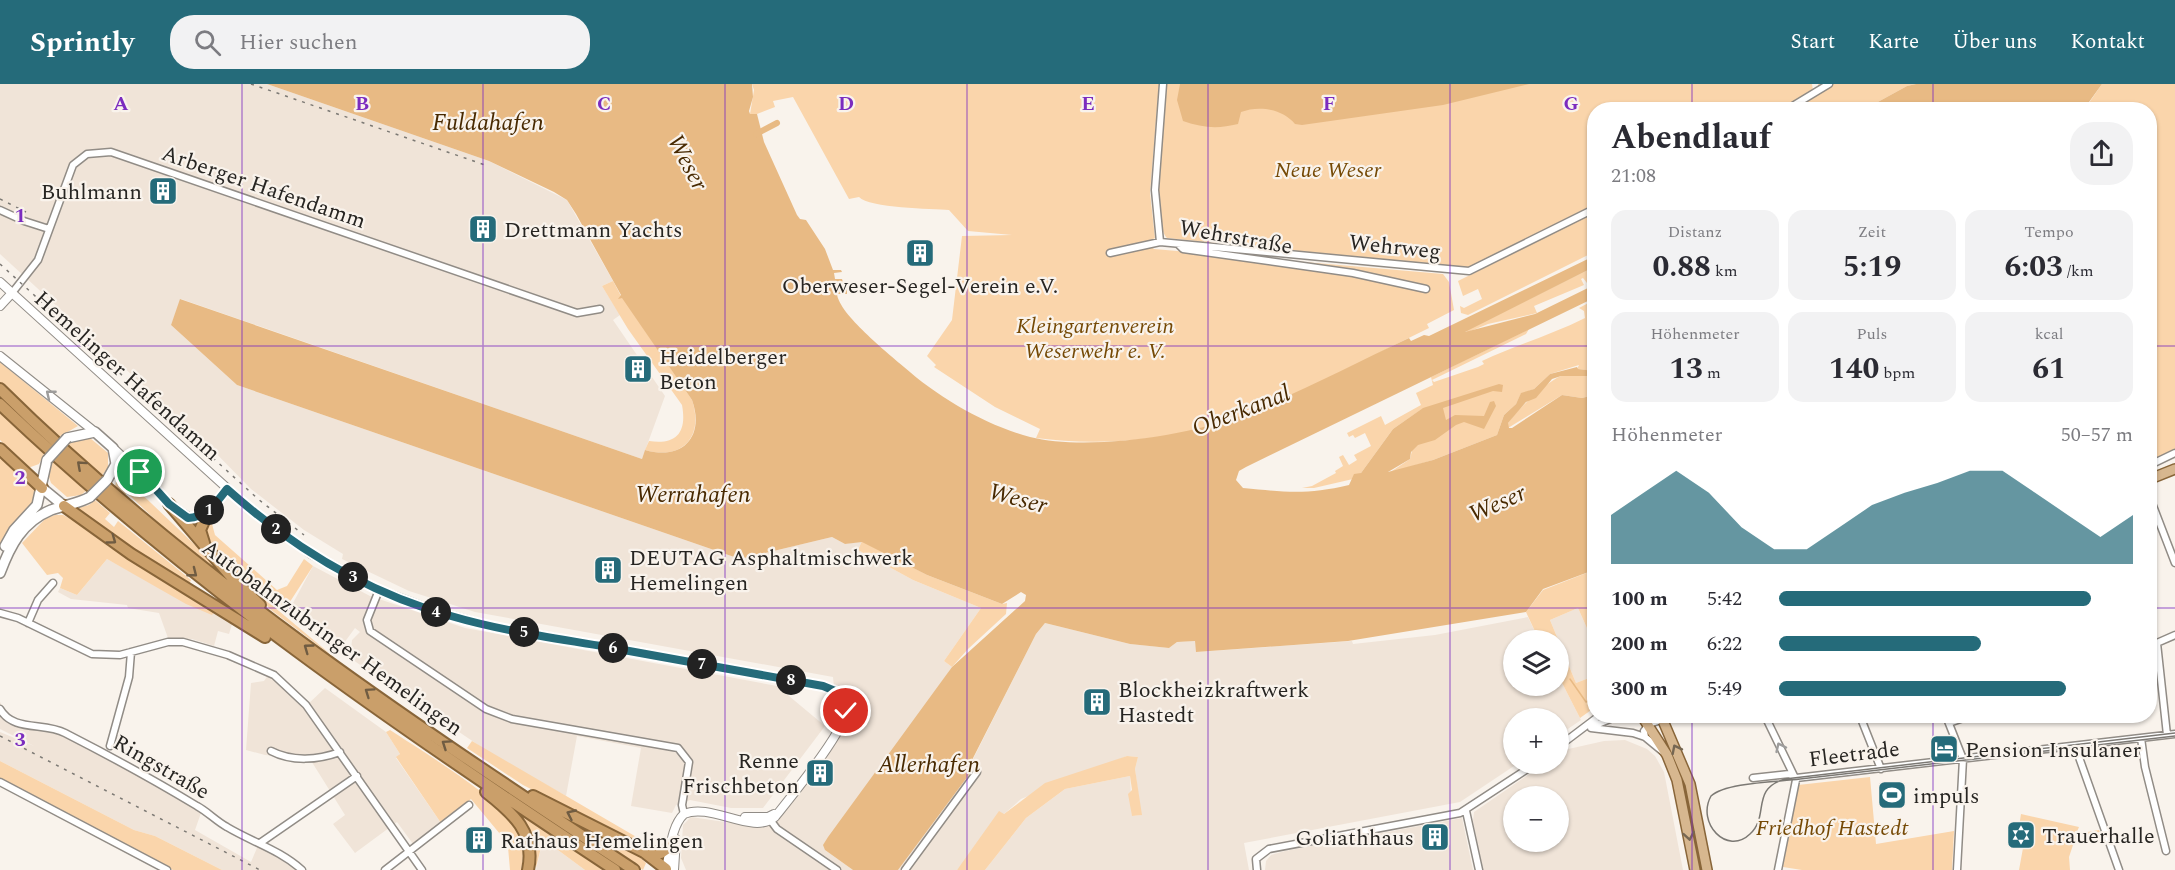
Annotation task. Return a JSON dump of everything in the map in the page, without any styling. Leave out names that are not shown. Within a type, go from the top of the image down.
[{"type":"highway","name":"Autobahnzubringer Hemelingen","points":[[0,389],[59,446],[150,526],[290,634],[493,776],[634,870]]},
{"type":"highway","name":"Autobahnzubringer Hemelingen","points":[[0,404],[117,511],[307,660],[443,756],[615,870]]},
{"type":"highway","points":[[0,449],[42,488]]},
{"type":"highway","points":[[169,504],[234,580],[281,622],[290,634]]},
{"type":"highway","points":[[64,506],[168,578],[230,614],[297,659],[307,660]]},
{"type":"highway","points":[[207,512],[200,530],[207,549]]},
{"type":"highway","points":[[443,756],[452,768],[517,818],[529,841],[528,870]]},
{"type":"highway","points":[[493,776],[509,781],[644,852],[667,870]]},
{"type":"highway","points":[[644,852],[661,853],[671,846]]},
{"type":"main road","points":[[0,556],[14,530],[37,505],[47,460],[67,438],[95,432],[113,448],[116,464],[107,480],[90,497],[39,516],[24,528],[13,542],[0,573]]},
{"type":"main road","points":[[2157,476],[2175,469]]},
{"type":"main road","points":[[42,488],[64,506]]},
{"type":"main road","points":[[1646,723],[1667,755],[1683,802],[1695,870]]},
{"type":"main road","points":[[1662,723],[1677,750],[1690,783],[1707,870]]},
{"type":"street","name":"Wehrstraße","points":[[1163,84],[1155,190],[1160,242],[1178,243],[1184,249],[1353,273],[1419,285],[1426,289]]},
{"type":"street","points":[[1799,102],[1829,84]]},
{"type":"street","name":"Arberger Hafendamm","points":[[0,306],[38,260],[73,165],[87,154],[111,152],[577,313],[600,309]]},
{"type":"street","points":[[0,210],[49,229]]},
{"type":"street","name":"Wehrweg","points":[[1178,243],[1469,271],[1587,212]]},
{"type":"street","points":[[1110,253],[1160,242]]},
{"type":"street","name":"Hemelinger Hafendamm","points":[[0,282],[227,489],[269,524],[311,554],[380,590],[432,610],[493,627],[833,688],[840,693],[846,705],[842,725],[778,813],[769,819]]},
{"type":"street","points":[[0,356],[95,432]]},
{"type":"street","points":[[113,448],[169,504],[188,518],[197,518],[207,512],[227,489]]},
{"type":"street","points":[[2157,462],[2175,453]]},
{"type":"street","points":[[2157,516],[2175,563]]},
{"type":"street","points":[[28,623],[38,600],[53,583]]},
{"type":"street","points":[[380,590],[367,620],[370,631],[486,710],[512,719],[678,748],[689,762],[682,805],[684,814]]},
{"type":"street","points":[[0,612],[92,654],[111,656],[168,642],[183,642],[216,650],[258,667],[296,694],[340,752],[422,870]]},
{"type":"street","points":[[2167,735],[2157,643],[2175,635]]},
{"type":"street","points":[[110,746],[129,677],[131,652]]},
{"type":"street","name":"Ringstraße","points":[[0,709],[5,717],[13,722],[62,731],[118,760],[200,807],[226,827],[289,858],[302,870]]},
{"type":"street","points":[[1569,739],[1590,723]]},
{"type":"street","points":[[1572,737],[1602,723]]},
{"type":"street","points":[[1645,737],[1644,731],[1647,726],[1655,723]]},
{"type":"street","points":[[1768,723],[1796,778],[1778,870]]},
{"type":"street","points":[[1863,723],[1881,769]]},
{"type":"street","points":[[1948,723],[1963,759],[1957,870]]},
{"type":"street","points":[[1591,728],[1620,730],[1645,737],[1667,755]]},
{"type":"street","name":"Fleetrade","points":[[1753,778],[1789,774],[1796,778],[2175,734]]},
{"type":"street","points":[[2141,738],[2149,785],[2166,851]]},
{"type":"street","points":[[2074,746],[2119,870]]},
{"type":"street","points":[[271,751],[281,756],[320,759],[340,752]]},
{"type":"street","points":[[905,870],[977,772]]},
{"type":"street","points":[[1257,870],[1256,859],[1269,849],[1466,811],[1520,774]]},
{"type":"street","points":[[260,843],[357,776]]},
{"type":"street","points":[[0,782],[167,870]]},
{"type":"street","points":[[385,870],[469,805]]},
{"type":"street","points":[[1466,811],[1479,870]]},
{"type":"street","points":[[667,870],[678,821],[684,814],[701,812],[731,817],[769,819],[777,829],[837,870]]},
{"type":"street","points":[[674,870],[676,831]]},
{"type":"shaded area","points":[[0,84],[267,84],[489,161],[567,200],[613,281],[602,286],[620,315],[613,320],[665,396],[642,459],[181,299],[171,325],[237,385],[740,559],[832,537],[845,544],[862,541],[858,550],[913,580],[981,608],[944,661],[952,667],[825,850],[853,870],[686,870],[681,858],[683,825],[691,817],[752,826],[769,821],[842,725],[848,709],[834,687],[833,677],[475,612],[409,591],[342,559],[343,554],[304,530],[251,489],[204,441],[0,254]]},
{"type":"shaded area","points":[[107,559],[186,602],[215,611],[233,621],[229,634],[218,631],[214,646],[192,639],[168,638],[159,613],[128,608],[127,605],[71,599],[58,592],[60,588],[77,595]]},
{"type":"shaded area","points":[[313,566],[370,596],[465,628],[777,686],[825,726],[763,808],[731,808],[690,800],[676,805],[672,813],[631,806],[641,748],[577,736],[566,796],[493,755],[350,658],[352,640],[360,632],[355,628],[344,643],[293,603]]},
{"type":"shaded area","points":[[1578,608],[1587,628],[1587,679],[1576,683],[1569,666],[1569,630],[1554,630],[1550,620]]},
{"type":"shaded area","points":[[1528,617],[1534,630],[1503,630],[1503,696],[1569,696],[1581,720],[1569,728],[1569,708],[1503,708],[1503,773],[1460,802],[1244,843],[1249,870],[985,870],[1026,818],[1065,789],[1130,776],[1132,816],[1141,815],[1135,769],[1138,757],[1127,756],[1021,799],[1004,814],[957,870],[898,870],[974,768],[970,765],[1036,634],[1045,623],[1130,644],[1169,648],[1177,642],[1195,641],[1197,652],[1352,641],[1353,644],[1435,635]]},
{"type":"shaded area","points":[[269,674],[306,706],[325,688],[386,732],[400,754],[396,758],[441,823],[413,844],[397,822],[355,853],[333,824],[345,815],[310,759],[265,755],[246,750],[251,683],[264,681]]},
{"type":"shaded area","points":[[0,702],[8,716],[18,722],[60,732],[202,810],[195,830],[251,862],[259,843],[301,870],[222,870],[155,836],[134,830],[0,761],[0,732],[34,746],[0,729]]},
{"type":"shaded area","points":[[1625,740],[1647,749],[1655,756],[1664,772],[1683,870],[1483,870],[1473,821],[1474,812],[1503,792],[1503,852],[1569,852],[1569,786],[1512,786],[1529,774],[1569,774],[1569,749],[1604,741]]},
{"type":"shaded area","points":[[1462,818],[1473,870],[1265,870],[1266,861],[1271,855],[1285,851]]},
{"type":"shaded area","points":[[543,839],[585,870],[536,870]]},
{"type":"green space","name":"Kleingartenverein Weserwehr e. V.","points":[[752,84],[1159,84],[1150,193],[1155,238],[1147,242],[1154,249],[1443,274],[1449,282],[1454,310],[1427,324],[1429,328],[1345,370],[1286,398],[1228,421],[1159,437],[1118,441],[1036,438],[1040,429],[995,407],[934,367],[936,365],[927,356],[952,320],[962,236],[1012,235],[968,231],[949,210],[887,206],[865,201],[859,197],[849,199],[793,97],[773,101],[775,107],[757,114],[750,114],[754,90]]},
{"type":"green space","name":"Neue Weser","points":[[1167,84],[1812,84],[1813,90],[1793,102],[1587,102],[1587,209],[1467,269],[1167,238],[1162,228],[1160,211],[1162,141]]},
{"type":"green space","points":[[1818,84],[1916,84],[1907,86],[1878,102],[1800,102],[1819,92]]},
{"type":"green space","points":[[2102,84],[2175,84],[2175,449],[2157,458],[2157,102],[2090,102]]},
{"type":"green space","points":[[1587,216],[1587,256],[1468,315],[1461,313],[1460,306],[1464,308],[1482,299],[1478,289],[1463,296],[1458,281]]},
{"type":"green space","points":[[1587,270],[1587,283],[1583,278],[1581,279],[1584,285],[1534,306],[1537,313],[1488,324],[1466,333],[1467,330]]},
{"type":"green space","points":[[613,281],[620,298],[623,298],[692,400],[695,425],[687,443],[680,449],[670,452],[645,450],[649,441],[667,441],[678,435],[683,423],[682,405],[628,329],[602,286]]},
{"type":"green space","points":[[1587,304],[1587,370],[1577,369],[1579,365],[1550,374],[1534,389],[1521,394],[1516,404],[1504,415],[1497,435],[1433,460],[1389,473],[1410,459],[1422,409],[1393,429],[1361,473],[1353,479],[1314,488],[1302,488],[1312,486],[1336,473],[1335,471],[1343,466],[1339,457],[1343,455],[1349,465],[1357,460],[1354,455],[1371,446],[1365,433],[1355,438],[1353,435],[1349,437],[1347,433],[1381,416],[1385,425],[1421,405],[1416,393],[1433,385],[1431,377],[1529,329],[1526,334],[1432,380],[1434,382],[1478,367],[1484,364],[1482,361],[1585,318],[1584,311],[1579,308]]},
{"type":"green space","points":[[0,362],[78,426],[57,438],[0,385]]},
{"type":"green space","points":[[1561,376],[1587,376],[1587,397],[1562,395],[1508,428],[1512,417]]},
{"type":"green space","points":[[0,411],[44,454],[39,464],[28,468],[0,440]]},
{"type":"green space","points":[[90,438],[108,453],[108,469],[101,476],[67,445],[74,439]]},
{"type":"green space","points":[[0,453],[37,490],[31,506],[0,549]]},
{"type":"green space","points":[[53,462],[86,491],[81,495],[67,497],[51,483],[49,469]]},
{"type":"green space","points":[[117,478],[129,482],[195,545],[198,542],[255,604],[181,544],[127,493],[125,495],[115,486]]},
{"type":"green space","points":[[95,500],[110,513],[105,519],[114,527],[118,521],[191,580],[188,586],[74,509],[89,505]]},
{"type":"green space","points":[[215,510],[216,515],[212,524],[215,535],[277,590],[287,586],[304,559],[313,566],[286,608],[277,601],[273,606],[335,658],[271,610],[207,541],[204,534],[210,516]]},
{"type":"green space","points":[[63,515],[73,520],[108,546],[215,611],[212,615],[186,604],[107,559],[77,595],[60,588],[63,578],[58,573],[47,575],[22,543],[45,519]]},
{"type":"green space","points":[[862,541],[927,575],[1002,604],[1007,603],[1006,614],[952,667],[944,661],[981,608],[913,580],[858,550]]},
{"type":"green space","points":[[1587,573],[1587,628],[1578,608],[1550,620],[1554,630],[1534,630],[1526,612],[1543,590]]},
{"type":"green space","points":[[1569,666],[1576,683],[1587,679],[1587,713],[1580,718],[1569,696]]},
{"type":"green space","points":[[390,730],[458,775],[507,814],[521,836],[523,852],[521,870],[510,870],[508,847],[505,840],[471,799],[441,823],[396,757],[400,754],[386,732]]},
{"type":"green space","points":[[472,741],[656,848],[647,848],[523,785],[467,748]]},
{"type":"green space","points":[[1127,756],[1138,757],[1135,769],[1142,815],[1132,816],[1128,794],[1132,790],[1130,776],[1065,789],[1026,818],[985,870],[957,870],[999,811],[1004,814],[1045,783]]},
{"type":"green space","points":[[0,761],[134,830],[155,836],[222,870],[173,870],[0,779]]},
{"type":"green space","name":"Friedhof Hastedt","points":[[1870,777],[1876,844],[1954,831],[1952,870],[1802,870],[1783,867],[1798,785]]},
{"type":"green space","points":[[553,811],[640,857],[646,863],[643,870]]},
{"type":"green space","points":[[2021,814],[2079,827],[2076,834],[2099,830],[2101,834],[2075,839],[2069,857],[2070,870],[2019,870],[2023,848],[2016,846]]},
{"type":"green space","points":[[525,816],[605,870],[585,870],[543,839],[536,868],[534,840],[523,818]]},
{"type":"water","points":[[267,84],[752,84],[753,97],[750,114],[757,114],[764,142],[797,215],[800,219],[806,220],[825,249],[833,270],[842,272],[834,273],[835,279],[842,279],[843,282],[836,283],[837,288],[847,289],[847,294],[837,294],[846,312],[865,333],[917,378],[963,409],[1013,432],[1053,441],[1107,442],[1136,439],[1193,430],[1240,416],[1304,389],[1409,338],[1411,341],[1424,335],[1429,336],[1587,259],[1587,271],[1465,332],[1535,314],[1587,288],[1587,301],[1246,467],[1239,471],[1236,480],[1243,488],[1284,491],[1321,490],[1349,485],[1354,474],[1361,473],[1393,429],[1423,408],[1499,384],[1503,385],[1502,392],[1493,391],[1443,408],[1446,420],[1455,415],[1484,416],[1490,402],[1494,401],[1496,406],[1484,429],[1464,422],[1456,425],[1435,440],[1418,445],[1411,452],[1410,459],[1388,472],[1433,460],[1497,435],[1504,415],[1516,404],[1521,393],[1534,389],[1550,374],[1577,367],[1587,370],[1587,376],[1561,376],[1552,379],[1536,398],[1526,402],[1508,423],[1509,428],[1512,428],[1562,395],[1587,397],[1587,573],[1543,589],[1526,612],[1348,641],[1196,652],[1195,641],[1177,642],[1169,648],[1130,644],[1045,623],[1036,634],[970,764],[974,768],[898,870],[853,870],[825,850],[823,845],[828,837],[952,667],[1025,601],[1026,595],[1021,592],[1002,604],[927,575],[862,542],[845,544],[832,537],[740,559],[237,385],[171,325],[180,299],[642,459],[645,450],[670,452],[680,449],[693,435],[695,413],[692,400],[622,298],[618,299],[621,295],[567,200],[489,161]]},
{"type":"water","name":"Neue Weser","points":[[1180,84],[1529,84],[1443,105],[1302,125],[1295,124],[1277,112],[1255,109],[1241,112],[1238,124],[1217,127],[1183,121],[1177,100]]},
{"type":"water","points":[[1916,84],[2102,84],[2089,102],[1878,102],[1907,86]]},
{"type":"waterway","points":[[756,134],[777,123]]},
{"type":"waterway","points":[[1570,679],[1587,702]]},
{"type":"tram line","points":[[2175,733],[1785,779],[1774,783],[1768,789],[1756,827],[1741,840],[1724,839],[1711,826],[1708,816],[1707,806],[1711,796],[1718,791],[1740,785],[1753,783],[1767,782],[1779,781],[1791,780],[1847,774],[2175,736]]},
{"type":"railway","points":[[251,84],[485,165]]},
{"type":"railway","points":[[0,199],[26,212]]},
{"type":"railway","points":[[0,264],[258,499],[304,535]]},
{"type":"railway","points":[[0,736],[260,870]]},
{"type":"place","name":"Buhlmann","points":[[163,191]]},
{"type":"place","name":"Drettmann Yachts","points":[[483,229]]},
{"type":"place","name":"Oberweser-Segel-Verein e.V.","points":[[920,253]]},
{"type":"place","name":"Heidelberger Beton","points":[[638,369]]},
{"type":"place","name":"DEUTAG Asphaltmischwerk Hemelingen","points":[[608,570]]},
{"type":"place","name":"Blockheizkraftwerk Hastedt","points":[[1097,702]]},
{"type":"place","name":"Pension Insulaner","points":[[1944,749]]},
{"type":"place","name":"Renne Frischbeton","points":[[820,773]]},
{"type":"place","name":"impuls","points":[[1892,795]]},
{"type":"place","name":"Trauerhalle","points":[[2021,835]]},
{"type":"place","name":"Goliathhaus","points":[[1435,837]]},
{"type":"place","name":"Rathaus Hemelingen","points":[[479,840]]},
{"type":"route","points":[[140,472],[169,504],[188,518],[197,518],[207,512],[227,489],[269,524],[311,554],[340,571],[411,603],[493,627],[833,688],[844,699],[846,711]]},
{"type":"water label","name":"Fuldahafen","points":[[488,122]]},
{"type":"water label","name":"Weser","points":[[688,162]]},
{"type":"water label","name":"Oberkanal","points":[[1241,410]]},
{"type":"water label","name":"Werrahafen","points":[[693,494]]},
{"type":"water label","name":"Weser","points":[[1018,498]]},
{"type":"water label","name":"Weser","points":[[1497,503]]},
{"type":"water label","name":"Allerhafen","points":[[929,764]]}]
